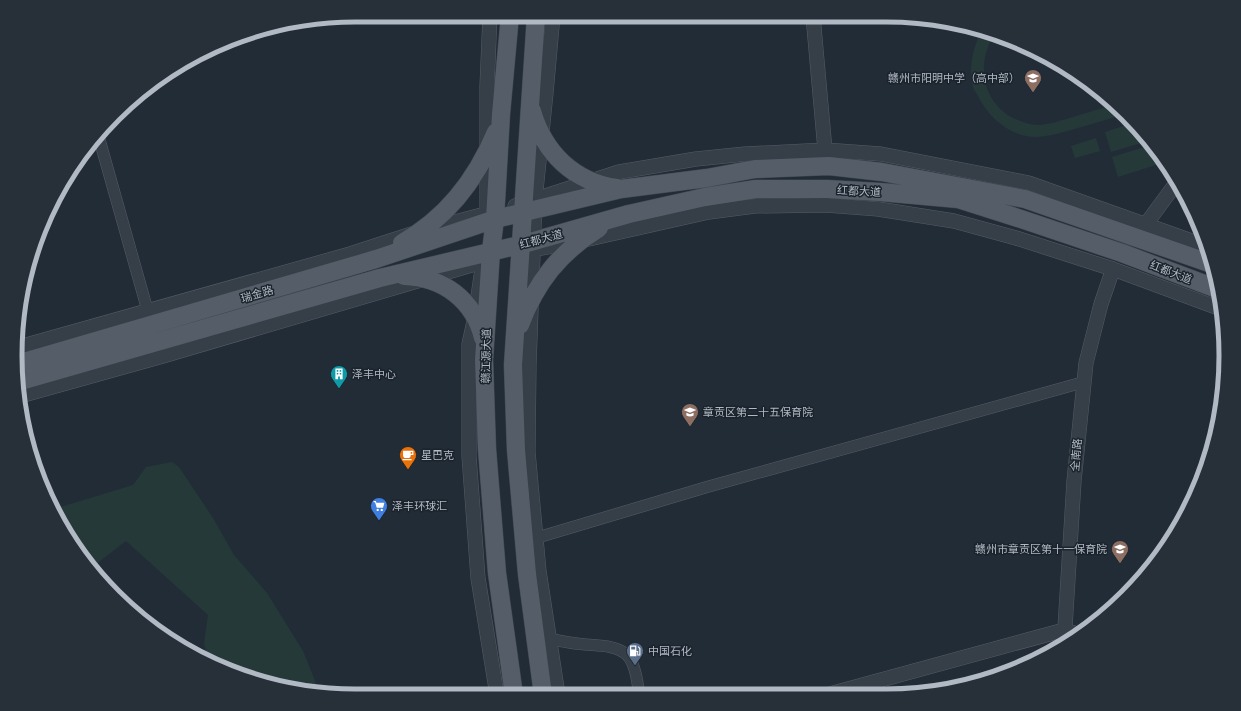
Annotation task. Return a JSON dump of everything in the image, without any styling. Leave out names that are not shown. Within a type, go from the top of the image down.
[{"type":"main road","name":"赣江源大道","points":[[509,22],[487,256],[484,363],[487,449],[497,572],[513,689]]},
{"type":"main road","points":[[513,361],[526,247],[530,96],[535,22]]},
{"type":"main road","points":[[530,96],[535,120],[541,135],[552,152],[579,175],[592,182],[621,189]]},
{"type":"main road","points":[[376,259],[421,231],[439,217],[463,191],[488,151],[501,114]]},
{"type":"main road","name":"红都大道","points":[[491,216],[528,207],[621,189],[707,178],[755,169],[829,166],[882,172],[962,185],[1025,199],[1206,262]]},
{"type":"main road","name":"红都大道","points":[[487,256],[526,247],[629,214],[706,197],[756,189],[835,189],[880,192],[962,185],[1021,219],[1122,253],[1212,287]]},
{"type":"main road","points":[[542,689],[527,574],[516,450],[513,361],[515,341],[531,299],[542,280],[552,267],[580,241],[600,227],[629,214]]},
{"type":"main road","name":"瑞金路","points":[[22,362],[150,318],[376,259],[491,216]]},
{"type":"main road","name":"瑞金路","points":[[23,380],[380,278],[487,256]]},
{"type":"main road","points":[[380,278],[405,276],[425,278],[454,292],[468,305],[481,331],[484,363],[513,361]]},
{"type":"street","points":[[22,346],[150,318],[421,231],[491,216],[487,86],[490,22]]},
{"type":"street","points":[[528,207],[541,135],[552,22]]},
{"type":"street","points":[[814,22],[825,150]]},
{"type":"street","points":[[100,142],[150,318]]},
{"type":"street","points":[[528,207],[619,172],[696,159],[745,154],[825,150],[881,154],[962,185],[1029,183],[1199,244]]},
{"type":"street","points":[[954,221],[962,185]]},
{"type":"street","points":[[1146,224],[1173,187]]},
{"type":"street","points":[[557,689],[539,571],[528,452],[531,299],[526,247],[580,241],[709,212],[754,206],[826,205],[878,209],[954,221],[1016,238],[1113,269],[1215,307]]},
{"type":"street","points":[[25,395],[163,356],[425,278],[487,256]]},
{"type":"street","points":[[487,256],[469,344],[469,456],[478,578],[496,689]]},
{"type":"street","name":"全南路","points":[[1071,632],[1075,467],[1086,363],[1101,304],[1113,269]]},
{"type":"street","points":[[536,538],[707,487],[1084,382]]},
{"type":"street","points":[[849,689],[1071,632]]},
{"type":"street","points":[[550,639],[610,647],[620,650],[628,655],[638,689]]},
{"type":"green space","points":[[979,35],[991,39],[985,56],[984,68],[988,91],[994,102],[1002,111],[1013,118],[1025,123],[1037,125],[1058,122],[1107,107],[1117,116],[1052,135],[1037,137],[1019,134],[1010,130],[995,120],[984,106],[973,87],[971,65],[976,43]]},
{"type":"green space","points":[[1126,125],[1142,143],[1111,152],[1105,132]]},
{"type":"green space","points":[[1096,138],[1100,151],[1075,158],[1071,146]]},
{"type":"green space","points":[[1145,147],[1159,164],[1118,177],[1112,157]]},
{"type":"green space","points":[[172,462],[179,467],[213,518],[234,555],[267,593],[303,651],[317,686],[290,683],[269,678],[228,664],[207,654],[204,643],[208,615],[126,541],[96,564],[91,559],[78,541],[59,508],[133,485],[146,467]]},
{"type":"place","name":"赣州市阳明中学（高中部）","points":[[1033,93]]},
{"type":"place","name":"泽丰中心","points":[[339,389]]},
{"type":"place","name":"章贡区第二十五保育院","points":[[690,427]]},
{"type":"place","name":"星巴克","points":[[408,470]]},
{"type":"place","name":"泽丰环球汇","points":[[379,521]]},
{"type":"place","name":"赣州市章贡区第十一保育院","points":[[1120,564]]},
{"type":"place","name":"中国石化","points":[[635,666]]}]
